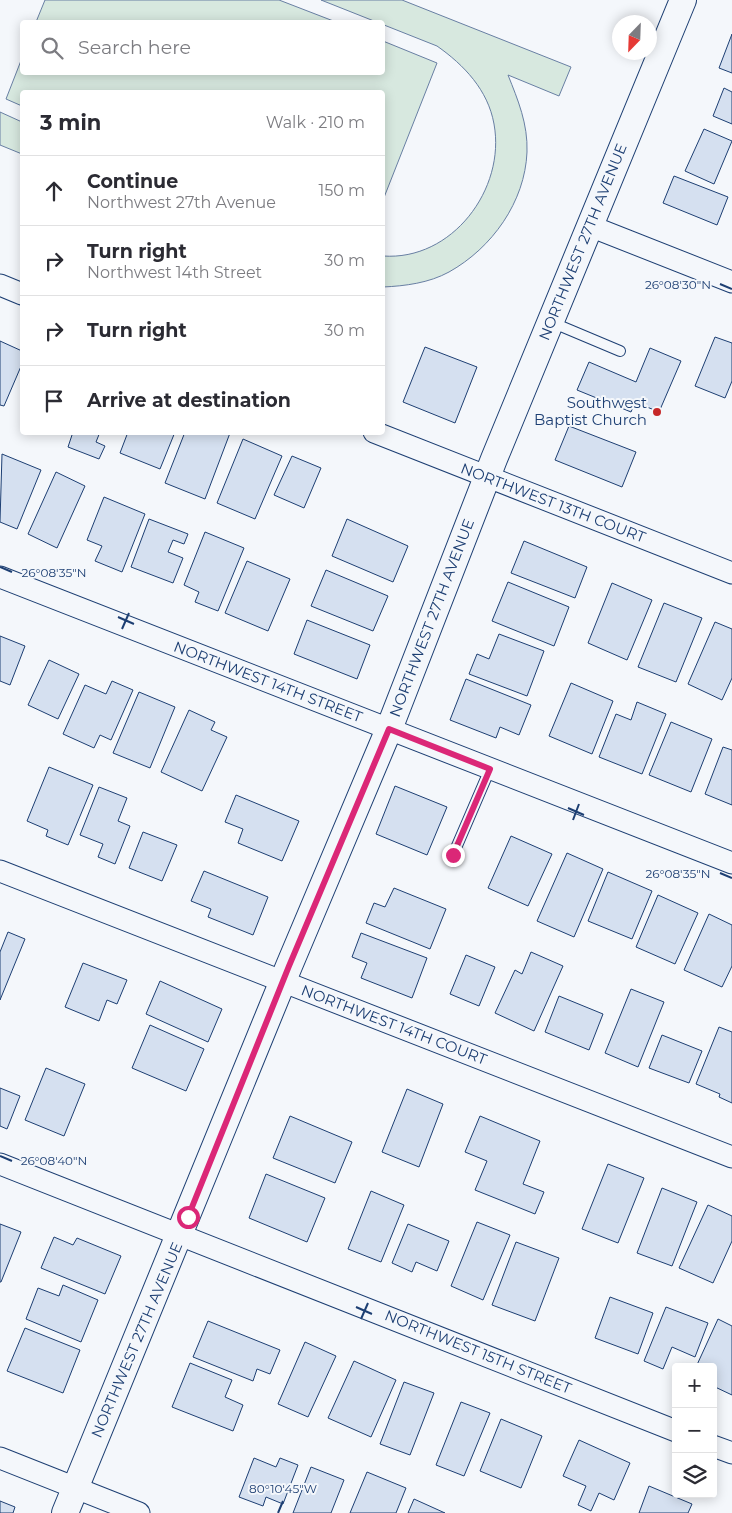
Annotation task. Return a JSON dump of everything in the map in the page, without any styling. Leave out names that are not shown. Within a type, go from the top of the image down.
[{"type":"street","name":"NORTHWEST 27TH AVENUE","points":[[65,1513],[389,729],[486,477],[683,0]]},
{"type":"street","points":[[590,226],[732,282]]},
{"type":"street","points":[[0,285],[20,293]]},
{"type":"street","name":"NORTHWEST 13TH COURT","points":[[381,435],[732,573]]},
{"type":"street","name":"NORTHWEST 14TH STREET","points":[[0,577],[732,863]]},
{"type":"street","name":"NORTHWEST 14TH COURT","points":[[0,871],[732,1157]]},
{"type":"street","name":"NORTHWEST 15TH STREET","points":[[0,1164],[672,1429]]},
{"type":"street","points":[[717,1447],[732,1453]]},
{"type":"street","points":[[0,1458],[139,1513]]},
{"type":"lane","points":[[550,321],[620,351]]},
{"type":"lane","points":[[453,855],[490,769]]},
{"type":"shaded area","points":[[45,0],[279,0],[331,20],[37,20]]},
{"type":"shaded area","points":[[321,0],[402,0],[571,67],[559,96],[508,75],[519,103],[527,142],[525,171],[513,206],[492,237],[465,262],[433,279],[400,286],[385,287],[385,256],[408,254],[431,247],[452,234],[469,216],[482,196],[491,173],[496,149],[494,124],[491,112],[480,89],[465,70],[447,53],[437,46],[385,25],[385,20],[371,20]]},
{"type":"shaded area","points":[[385,42],[437,63],[385,195],[385,90],[20,90],[20,105],[6,99],[20,63],[20,75],[385,75]]},
{"type":"shaded area","points":[[0,112],[20,121],[20,153],[0,145]]},
{"type":"building","points":[[732,34],[732,73],[719,68]]},
{"type":"building","points":[[724,88],[732,92],[732,124],[713,116]]},
{"type":"building","points":[[704,129],[732,141],[714,184],[685,171]]},
{"type":"building","points":[[674,176],[728,197],[717,225],[663,203]]},
{"type":"building","points":[[715,337],[732,343],[732,381],[725,398],[695,386]]},
{"type":"building","points":[[0,341],[20,350],[20,369],[4,406],[0,405]]},
{"type":"building","points":[[425,347],[477,367],[455,423],[403,402]]},
{"type":"building","points":[[650,348],[681,361],[659,412],[635,402],[631,412],[577,390],[589,362],[636,382]]},
{"type":"building","points":[[569,426],[636,452],[622,487],[555,460]]},
{"type":"building","points":[[72,435],[99,435],[96,442],[105,446],[99,459],[68,447]]},
{"type":"building","points":[[127,435],[174,435],[160,469],[120,453]]},
{"type":"building","points":[[184,435],[229,435],[205,499],[165,483]]},
{"type":"building","points":[[243,439],[282,456],[255,519],[217,503]]},
{"type":"building","points":[[2,454],[41,470],[17,529],[0,522]]},
{"type":"building","points":[[292,456],[321,468],[304,508],[274,495]]},
{"type":"building","points":[[56,472],[85,486],[57,548],[28,534]]},
{"type":"building","points":[[104,497],[145,514],[122,572],[95,561],[102,546],[87,540]]},
{"type":"building","points":[[149,519],[188,534],[184,544],[173,540],[168,552],[183,558],[173,583],[131,567]]},
{"type":"building","points":[[347,519],[408,546],[393,582],[332,556]]},
{"type":"building","points":[[205,532],[244,548],[218,611],[195,602],[199,592],[184,585]]},
{"type":"building","points":[[524,541],[587,567],[575,598],[511,573]]},
{"type":"building","points":[[247,561],[290,579],[268,631],[225,613]]},
{"type":"building","points":[[326,570],[388,596],[373,631],[311,606]]},
{"type":"building","points":[[508,582],[569,607],[554,646],[492,621]]},
{"type":"building","points":[[612,583],[652,600],[627,660],[588,643]]},
{"type":"building","points":[[664,603],[702,618],[676,682],[638,667]]},
{"type":"building","points":[[307,620],[370,645],[357,679],[294,654]]},
{"type":"building","points":[[715,622],[732,629],[732,678],[722,700],[688,684]]},
{"type":"building","points":[[499,634],[544,651],[527,696],[469,674],[477,654],[489,659]]},
{"type":"building","points":[[0,636],[25,646],[10,685],[0,681]]},
{"type":"building","points":[[49,660],[79,674],[58,719],[28,705]]},
{"type":"building","points":[[466,679],[531,705],[519,735],[500,727],[496,738],[450,720]]},
{"type":"building","points":[[112,681],[133,690],[111,740],[100,735],[94,748],[63,734],[85,685],[106,694]]},
{"type":"building","points":[[571,683],[613,701],[592,754],[549,736]]},
{"type":"building","points":[[139,692],[175,707],[150,768],[113,753]]},
{"type":"building","points":[[637,702],[666,714],[642,774],[599,757],[616,714],[631,720]]},
{"type":"building","points":[[189,710],[215,722],[211,730],[227,737],[202,791],[161,772]]},
{"type":"building","points":[[671,722],[712,739],[691,792],[649,775]]},
{"type":"building","points":[[723,747],[732,750],[732,805],[705,794]]},
{"type":"building","points":[[49,767],[93,785],[68,845],[46,836],[48,830],[27,821]]},
{"type":"building","points":[[395,786],[447,807],[427,855],[376,834]]},
{"type":"building","points":[[99,787],[127,798],[118,821],[130,826],[115,864],[98,857],[103,844],[80,835]]},
{"type":"building","points":[[236,795],[299,821],[282,861],[238,843],[243,829],[225,822]]},
{"type":"building","points":[[143,832],[177,845],[162,881],[129,868]]},
{"type":"building","points":[[511,836],[552,854],[528,906],[488,888]]},
{"type":"building","points":[[567,853],[603,869],[574,937],[537,921]]},
{"type":"building","points":[[204,871],[268,897],[253,935],[208,917],[211,909],[191,901]]},
{"type":"building","points":[[608,872],[652,891],[632,939],[588,921]]},
{"type":"building","points":[[394,888],[446,909],[430,949],[366,923],[374,903],[385,907]]},
{"type":"building","points":[[658,895],[698,913],[675,964],[636,947]]},
{"type":"building","points":[[709,914],[732,925],[732,966],[722,987],[684,970]]},
{"type":"building","points":[[8,932],[25,939],[0,1000],[0,952]]},
{"type":"building","points":[[361,933],[427,958],[412,998],[361,978],[367,963],[352,957]]},
{"type":"building","points":[[531,952],[563,966],[534,1031],[495,1013],[515,970],[522,974]]},
{"type":"building","points":[[466,955],[495,967],[479,1006],[450,994]]},
{"type":"building","points":[[83,963],[127,980],[117,1004],[107,1000],[99,1021],[65,1007]]},
{"type":"building","points":[[160,981],[222,1009],[208,1042],[146,1014]]},
{"type":"building","points":[[631,989],[664,1002],[638,1067],[605,1053]]},
{"type":"building","points":[[559,996],[603,1014],[589,1050],[545,1032]]},
{"type":"building","points":[[150,1025],[204,1049],[186,1091],[132,1068]]},
{"type":"building","points":[[719,1027],[732,1032],[732,1103],[719,1097],[720,1094],[696,1084]]},
{"type":"building","points":[[662,1035],[702,1051],[689,1083],[649,1068]]},
{"type":"building","points":[[46,1068],[85,1084],[64,1136],[25,1120]]},
{"type":"building","points":[[0,1088],[20,1096],[7,1129],[0,1126]]},
{"type":"building","points":[[407,1089],[443,1104],[419,1167],[382,1152]]},
{"type":"building","points":[[290,1116],[352,1142],[335,1183],[273,1158]]},
{"type":"building","points":[[480,1116],[540,1141],[523,1184],[544,1192],[535,1214],[475,1190],[487,1161],[465,1152]]},
{"type":"building","points":[[608,1164],[644,1178],[618,1243],[582,1229]]},
{"type":"building","points":[[266,1174],[325,1198],[307,1242],[249,1218]]},
{"type":"building","points":[[662,1188],[697,1202],[672,1266],[637,1253]]},
{"type":"building","points":[[371,1191],[404,1205],[381,1262],[348,1249]]},
{"type":"building","points":[[708,1205],[732,1216],[732,1241],[713,1283],[679,1268]]},
{"type":"building","points":[[477,1222],[510,1235],[483,1300],[451,1286]]},
{"type":"building","points":[[0,1224],[21,1232],[1,1282],[0,1282]]},
{"type":"building","points":[[408,1224],[449,1241],[437,1271],[416,1262],[412,1272],[392,1263]]},
{"type":"building","points":[[54,1237],[73,1245],[77,1238],[121,1256],[105,1294],[41,1268]]},
{"type":"building","points":[[516,1242],[559,1258],[535,1321],[492,1305]]},
{"type":"building","points":[[63,1285],[98,1300],[81,1342],[26,1319],[38,1288],[59,1296]]},
{"type":"building","points":[[610,1297],[653,1313],[638,1354],[595,1338]]},
{"type":"building","points":[[666,1307],[708,1323],[695,1357],[672,1347],[663,1369],[644,1361]]},
{"type":"building","points":[[718,1319],[732,1326],[732,1395],[717,1388],[717,1363],[698,1363]]},
{"type":"building","points":[[208,1321],[280,1350],[270,1374],[257,1369],[253,1381],[193,1357]]},
{"type":"building","points":[[25,1328],[80,1350],[63,1393],[7,1371]]},
{"type":"building","points":[[305,1342],[336,1356],[308,1417],[278,1404]]},
{"type":"building","points":[[354,1361],[396,1380],[371,1437],[328,1418]]},
{"type":"building","points":[[190,1363],[232,1380],[225,1397],[243,1405],[233,1431],[172,1407]]},
{"type":"building","points":[[404,1382],[434,1393],[410,1455],[380,1444]]},
{"type":"building","points":[[461,1402],[490,1413],[464,1476],[436,1465]]},
{"type":"building","points":[[501,1419],[542,1436],[521,1488],[480,1471]]},
{"type":"building","points":[[579,1440],[630,1463],[614,1500],[599,1493],[591,1511],[578,1505],[586,1486],[563,1476]]},
{"type":"building","points":[[254,1458],[276,1467],[280,1458],[298,1465],[283,1504],[266,1497],[263,1506],[239,1497]]},
{"type":"building","points":[[311,1467],[344,1480],[331,1513],[293,1513]]},
{"type":"building","points":[[367,1472],[406,1488],[396,1513],[350,1513]]},
{"type":"building","points":[[649,1486],[672,1496],[672,1498],[678,1498],[692,1504],[688,1513],[639,1513]]},
{"type":"building","points":[[414,1499],[445,1513],[408,1513]]},
{"type":"building","points":[[0,1501],[15,1507],[13,1513],[0,1513]]},
{"type":"place","name":"Southwest Baptist Church","points":[[657,412]]},
{"type":"route","points":[[188,1217],[289,966],[389,729],[490,769],[453,855]]}]
